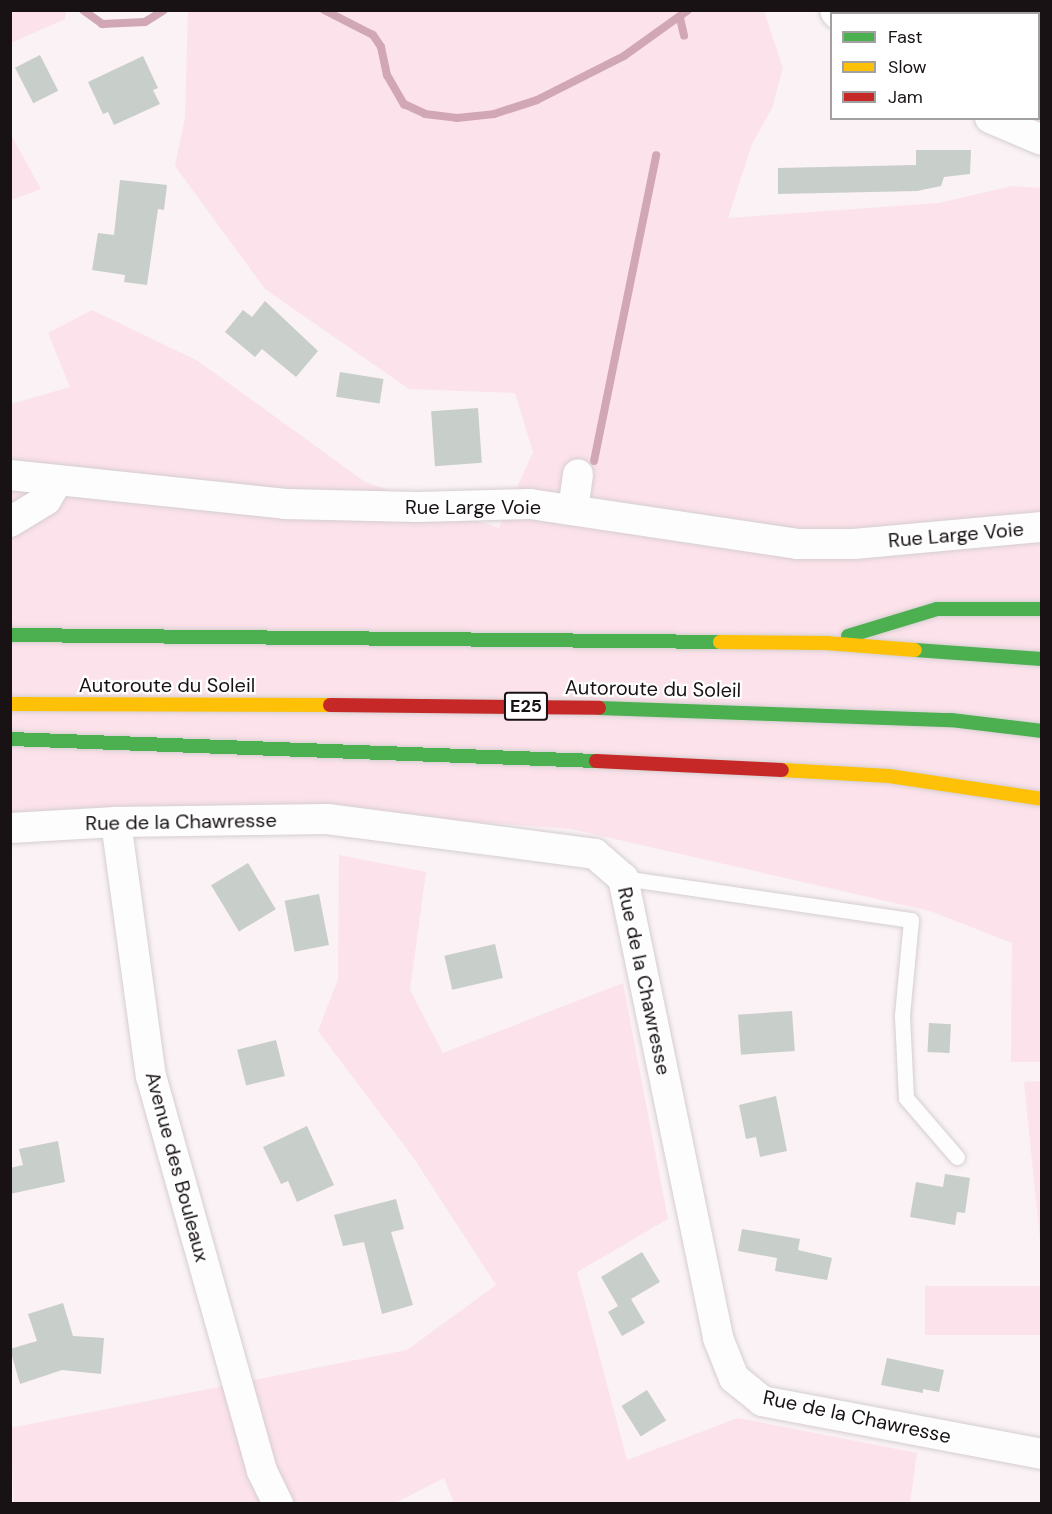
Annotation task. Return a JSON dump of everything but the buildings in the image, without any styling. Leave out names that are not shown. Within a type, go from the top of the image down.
[{"type":"highway","points":[[826,643],[937,609],[1041,609]]},
{"type":"highway","points":[[10,635],[826,643],[1041,659]]},
{"type":"highway","name":"Autoroute du Soleil","points":[[10,704],[518,706],[794,712],[951,720],[1041,731]]},
{"type":"highway","points":[[10,739],[410,751],[878,775],[1041,799]]},
{"type":"street","points":[[995,120],[1041,140]]},
{"type":"street","points":[[573,510],[578,474]]},
{"type":"street","name":"Rue Large Voie","points":[[10,475],[285,504],[417,507],[530,504],[797,544],[854,544],[1041,527]]},
{"type":"street","points":[[10,522],[46,500],[58,480]]},
{"type":"street","name":"Rue de la Chawresse","points":[[10,828],[116,822],[327,819],[595,854],[623,878],[718,1338],[734,1378],[762,1401],[1041,1454]]},
{"type":"street","name":"Avenue des Bouleaux","points":[[116,822],[151,1076],[262,1471],[278,1503]]},
{"type":"lane","points":[[623,878],[911,920],[902,1016],[906,1098],[957,1157]]},
{"type":"shaded area","points":[[11,10],[66,11],[65,19],[11,43]]},
{"type":"shaded area","points":[[188,11],[764,11],[783,68],[772,108],[752,144],[728,218],[939,203],[1012,186],[1041,188],[1041,1062],[1011,1062],[1012,943],[930,911],[571,829],[315,810],[11,814],[11,404],[70,387],[48,333],[92,310],[198,361],[365,482],[499,528],[533,452],[515,393],[409,389],[265,289],[175,166],[185,118]]},
{"type":"shaded area","points":[[849,11],[1041,11],[1041,131],[1019,120],[1040,120],[1040,12]]},
{"type":"shaded area","points":[[11,135],[41,189],[10,200]]},
{"type":"shaded area","points":[[339,855],[426,872],[410,990],[443,1053],[623,983],[668,1219],[577,1272],[627,1460],[738,1418],[917,1453],[910,1503],[454,1503],[444,1478],[395,1503],[14,1504],[10,1428],[407,1350],[496,1285],[413,1157],[318,1031],[338,979]]},
{"type":"shaded area","points":[[1042,1081],[1041,1250],[1024,1082]]},
{"type":"shaded area","points":[[925,1286],[1041,1286],[1041,1335],[925,1335]]},
{"type":"waterway","points":[[83,10],[102,24],[145,22],[164,10]]},
{"type":"waterway","points":[[324,10],[373,35],[381,47],[387,75],[404,104],[425,114],[457,118],[494,114],[537,100],[624,56],[688,10]]},
{"type":"waterway","points":[[680,18],[684,36]]},
{"type":"waterway","points":[[594,461],[656,155]]},
{"type":"traffic: fast","points":[[848,636],[937,609],[1042,609]]},
{"type":"traffic: fast","points":[[10,635],[720,642]]},
{"type":"traffic: fast","points":[[915,650],[1042,659]]},
{"type":"traffic: fast","points":[[599,708],[951,720],[1042,731]]},
{"type":"traffic: fast","points":[[10,739],[596,761]]},
{"type":"traffic: slow","points":[[720,642],[826,643],[915,650]]},
{"type":"traffic: slow","points":[[10,704],[330,705]]},
{"type":"traffic: slow","points":[[782,770],[889,776],[1042,799]]},
{"type":"traffic: jam","points":[[330,705],[599,708]]},
{"type":"traffic: jam","points":[[596,761],[782,770]]}]
